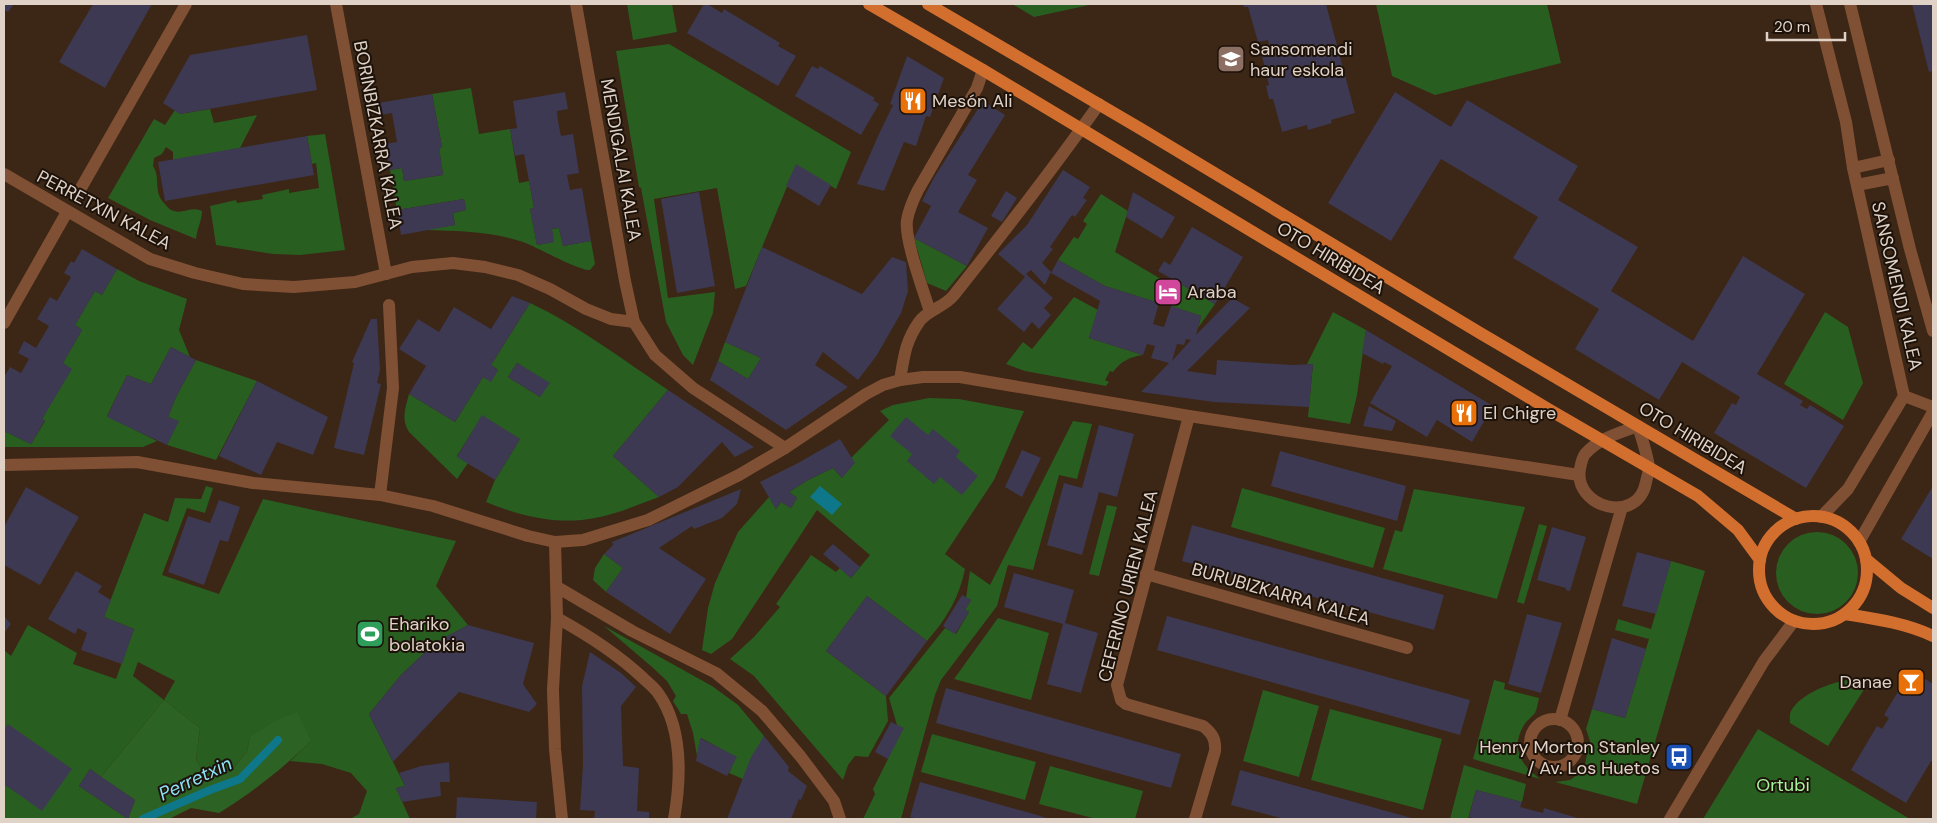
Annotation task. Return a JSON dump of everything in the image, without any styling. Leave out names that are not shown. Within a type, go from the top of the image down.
[{"type":"main road","name":"OTO HIRIBIDEA","points":[[869,4],[1698,496],[1738,530],[1760,560]]},
{"type":"main road","name":"OTO HIRIBIDEA","points":[[928,4],[1100,104],[1480,333],[1796,519]]},
{"type":"main road","points":[[1808,516],[1820,517],[1843,525],[1859,542],[1866,558],[1867,580],[1860,599],[1846,614],[1821,624],[1807,624],[1794,621],[1770,603],[1763,589],[1760,575],[1760,560],[1767,542],[1780,528],[1796,519],[1808,516]]},
{"type":"main road","points":[[1866,558],[1901,588],[1933,608]]},
{"type":"main road","points":[[1846,614],[1888,620],[1916,628],[1933,636]]},
{"type":"street","points":[[76,195],[186,4]]},
{"type":"street","name":"BORINBIZKARRA KALEA","points":[[337,4],[386,274]]},
{"type":"street","name":"MENDIGALAI KALEA","points":[[576,4],[623,272],[634,322]]},
{"type":"street","name":"SANSOMENDI KALEA","points":[[1816,4],[1846,122],[1853,168],[1904,396],[1848,488],[1820,517]]},
{"type":"street","name":"SANSOMENDI KALEA","points":[[1850,4],[1933,331]]},
{"type":"street","points":[[930,312],[909,240],[907,222],[910,206],[977,88],[983,70]]},
{"type":"street","points":[[900,380],[906,346],[920,321],[930,312],[949,301],[1006,231],[1100,104]]},
{"type":"street","points":[[1853,168],[1889,160]]},
{"type":"street","name":"PERRETXIN KALEA","points":[[4,174],[150,259],[195,273],[243,284],[294,288],[355,282],[412,267],[454,263],[485,267],[518,275],[586,309],[611,319],[634,322]]},
{"type":"street","name":"SANSOMENDI KALEA","points":[[1857,185],[1893,178]]},
{"type":"street","points":[[4,323],[67,212]]},
{"type":"street","points":[[380,494],[394,388],[389,305]]},
{"type":"street","points":[[634,322],[655,355],[693,388],[785,448]]},
{"type":"street","points":[[4,465],[137,462],[253,483],[380,494],[452,511],[528,536],[555,542],[584,540],[648,520],[739,474],[785,448],[866,394],[883,385],[900,380],[923,377],[960,377],[1189,416],[1579,475]]},
{"type":"street","points":[[1904,396],[1933,407]]},
{"type":"street","points":[[1859,542],[1933,412]]},
{"type":"street","name":"CEFERINO URIEN KALEA","points":[[1189,416],[1117,685],[1121,700],[1126,704],[1203,726],[1210,732],[1216,742],[1195,819]]},
{"type":"street","points":[[1638,426],[1649,468],[1645,489],[1640,498],[1632,504],[1622,507],[1602,506],[1586,494],[1579,475],[1583,456],[1601,439],[1638,426]]},
{"type":"street","points":[[1560,720],[1622,507]]},
{"type":"street","points":[[555,542],[557,587],[554,690],[555,749],[562,819]]},
{"type":"street","name":"BURUBIZKARRA KALEA","points":[[1146,574],[1407,648]]},
{"type":"street","points":[[557,587],[632,631],[716,673],[762,711],[801,757],[834,801],[840,819]]},
{"type":"street","points":[[557,618],[592,637],[626,663],[658,692],[672,721],[678,748],[677,802],[674,819]]},
{"type":"street","points":[[1670,819],[1764,661],[1794,621]]},
{"type":"green space","points":[[627,4],[672,4],[677,32],[633,40]]},
{"type":"green space","points":[[1012,4],[1094,4],[1034,17]]},
{"type":"green space","points":[[1376,4],[1547,4],[1561,63],[1435,95],[1392,76]]},
{"type":"green space","points":[[669,44],[851,152],[836,189],[796,165],[746,286],[735,289],[717,188],[654,199],[668,298],[715,292],[713,313],[693,365],[683,355],[666,322],[641,188],[639,187],[616,51]]},
{"type":"green space","points":[[471,88],[479,134],[510,129],[519,183],[529,181],[534,208],[530,209],[537,245],[553,242],[552,229],[559,228],[563,246],[591,241],[595,264],[590,270],[577,267],[511,238],[474,232],[424,230],[455,225],[453,213],[466,210],[464,199],[397,210],[390,170],[402,168],[404,181],[443,175],[439,148],[442,147],[432,94]]},
{"type":"green space","points":[[210,109],[214,123],[257,115],[240,148],[173,160],[173,152],[166,147],[162,154],[154,158],[153,166],[157,175],[159,194],[169,208],[177,212],[195,209],[202,211],[196,239],[150,220],[108,198],[154,119],[165,125],[175,110],[180,114]]},
{"type":"green space","points":[[325,134],[345,250],[300,255],[273,254],[216,245],[210,206],[236,200],[237,203],[263,199],[262,195],[289,189],[289,193],[319,188],[316,163],[312,164],[307,136]]},
{"type":"green space","points":[[1101,194],[1128,211],[1115,252],[1166,282],[1159,303],[1105,286],[1058,260],[1074,237],[1078,239],[1087,224],[1083,221]]},
{"type":"green space","points":[[914,238],[967,266],[946,291],[927,283]]},
{"type":"green space","points":[[117,269],[139,281],[187,299],[179,330],[190,357],[171,347],[151,384],[127,375],[107,416],[157,441],[143,447],[4,447],[4,431],[31,444],[45,421],[42,419],[71,369],[63,363],[82,330],[75,325],[95,291],[102,295]]},
{"type":"green space","points":[[1177,282],[1215,304],[1198,328],[1201,316],[1171,306]]},
{"type":"green space","points":[[1074,297],[1098,310],[1089,338],[1143,355],[1126,360],[1113,372],[1110,371],[1105,380],[1109,382],[1106,386],[1025,371],[1006,364],[1023,342],[1032,349]]},
{"type":"green space","points":[[530,303],[566,322],[668,390],[613,456],[659,497],[622,511],[585,520],[571,521],[528,516],[486,502],[495,480],[520,439],[482,416],[457,456],[468,463],[457,479],[409,432],[404,414],[409,394],[455,422],[483,377],[491,381],[498,370],[491,365]],"holes":[[[517,363],[549,383],[540,397],[508,377]]]},
{"type":"green space","points":[[1333,312],[1366,330],[1357,395],[1350,424],[1308,417],[1313,364],[1307,364]]},
{"type":"green space","points":[[1825,312],[1848,327],[1863,383],[1843,420],[1784,384]]},
{"type":"green space","points":[[725,342],[761,358],[748,379],[718,361]]},
{"type":"green space","points":[[196,360],[257,381],[216,460],[167,445],[178,421],[168,417],[176,397]]},
{"type":"green space","points":[[929,398],[959,399],[1024,411],[994,480],[945,554],[965,569],[956,598],[946,616],[927,641],[867,596],[826,651],[886,696],[888,721],[868,757],[855,756],[848,765],[843,780],[754,676],[730,659],[754,637],[780,607],[776,604],[811,555],[836,572],[840,568],[851,578],[870,555],[817,510],[732,639],[711,654],[702,650],[708,608],[715,583],[738,532],[769,497],[776,509],[781,502],[791,508],[797,498],[789,492],[808,480],[833,468],[842,478],[851,458],[889,420],[880,411],[893,405]]},
{"type":"green space","points":[[1073,421],[1092,424],[1077,479],[1059,475],[1033,570],[1008,565],[997,606],[941,680],[935,695],[901,819],[863,819],[875,794],[873,789],[888,759],[897,725],[889,698],[945,628],[956,634],[969,612],[965,610],[971,600],[966,598],[970,571],[990,585]]},
{"type":"green space","points":[[206,486],[213,488],[205,513],[187,508],[162,575],[219,594],[263,499],[456,541],[436,586],[468,625],[435,643],[401,675],[369,714],[405,786],[396,788],[410,819],[350,819],[359,814],[367,791],[351,773],[322,764],[290,761],[311,741],[250,737],[247,752],[229,773],[206,775],[196,760],[200,728],[164,700],[101,777],[90,769],[79,786],[128,819],[4,819],[4,784],[42,810],[8,725],[4,730],[4,650],[11,656],[28,625],[77,653],[73,664],[116,679],[134,629],[104,617],[144,513],[168,522],[175,498],[201,499]],"holes":[[[138,662],[175,681],[164,700],[133,676]]]},
{"type":"green space","points":[[1242,488],[1385,528],[1373,568],[1231,527]]},
{"type":"green space","points":[[1414,489],[1525,507],[1497,599],[1383,569],[1395,530],[1402,532]]},
{"type":"green space","points":[[1107,505],[1117,507],[1099,576],[1089,574]]},
{"type":"green space","points":[[1539,524],[1547,526],[1524,604],[1517,602]]},
{"type":"green space","points":[[1817,532],[1833,535],[1846,544],[1855,557],[1858,573],[1855,589],[1846,602],[1833,611],[1817,614],[1801,611],[1788,602],[1779,589],[1776,573],[1779,557],[1788,544],[1801,535]]},
{"type":"green space","points":[[604,554],[623,568],[606,592],[593,580],[595,568]]},
{"type":"green space","points":[[1671,561],[1705,571],[1637,804],[1555,782],[1570,780],[1580,773],[1585,764],[1590,741],[1586,729],[1592,709],[1625,718],[1649,639],[1615,630],[1618,619],[1651,629]]},
{"type":"green space","points":[[998,618],[1049,633],[1031,700],[954,679]]},
{"type":"green space","points":[[604,626],[712,686],[738,705],[764,736],[743,779],[729,773],[736,757],[701,738],[697,756],[687,714],[681,714],[673,701],[676,696],[667,681]]},
{"type":"green space","points":[[1494,680],[1505,683],[1504,689],[1539,698],[1535,713],[1525,723],[1520,733],[1518,749],[1523,762],[1540,779],[1473,759]]},
{"type":"green space","points":[[1847,680],[1865,688],[1828,746],[1790,723],[1791,711],[1801,699],[1816,690]]},
{"type":"green space","points":[[1263,690],[1319,706],[1299,777],[1243,761]]},
{"type":"green space","points":[[164,700],[200,728],[196,760],[206,775],[229,773],[247,752],[250,737],[275,721],[297,712],[311,741],[267,780],[219,813],[191,808],[169,819],[128,819],[135,800],[101,777]]},
{"type":"green space","points":[[1330,709],[1442,739],[1423,810],[1311,780]]},
{"type":"green space","name":"Ortubi","points":[[1758,729],[1910,819],[1703,819]]},
{"type":"green space","points":[[932,734],[1036,762],[1025,800],[921,772]]},
{"type":"green space","points":[[1464,765],[1526,784],[1522,802],[1476,790],[1468,819],[1450,819]]},
{"type":"green space","points":[[1050,766],[1143,791],[1135,819],[1096,819],[1039,804]]},
{"type":"water","points":[[820,486],[842,504],[832,515],[810,497]]},
{"type":"building","points":[[4,4],[14,4],[8,12],[4,10]]},
{"type":"building","points":[[93,4],[152,4],[105,88],[59,62]]},
{"type":"building","points":[[704,4],[722,13],[724,9],[780,43],[778,46],[796,56],[778,86],[687,33]]},
{"type":"building","points":[[1243,4],[1326,4],[1355,113],[1331,120],[1332,123],[1308,130],[1307,125],[1282,132],[1273,99],[1269,99],[1266,86],[1269,85],[1261,52],[1270,49],[1268,40],[1258,42],[1248,7],[1244,7]]},
{"type":"building","points":[[1912,4],[1933,4],[1933,71],[1929,72]]},
{"type":"building","points":[[307,35],[317,90],[180,114],[163,103],[190,55]]},
{"type":"building","name":"Mesón Ali","points":[[907,56],[944,78],[930,117],[926,116],[916,146],[904,142],[884,191],[857,184],[893,105],[890,104]]},
{"type":"building","points":[[812,66],[818,69],[820,66],[875,98],[873,100],[879,104],[861,135],[795,96]]},
{"type":"building","points":[[565,92],[568,109],[557,111],[558,121],[561,136],[573,134],[579,173],[567,175],[570,190],[582,188],[591,241],[563,246],[559,228],[552,229],[554,242],[537,245],[530,209],[534,208],[524,154],[515,156],[510,129],[517,128],[513,101]]},
{"type":"building","points":[[1395,92],[1451,127],[1467,100],[1578,166],[1558,200],[1638,247],[1611,291],[1693,341],[1743,256],[1805,294],[1757,374],[1803,401],[1800,405],[1807,409],[1810,405],[1844,426],[1806,488],[1714,433],[1732,403],[1736,405],[1740,397],[1682,362],[1659,400],[1575,349],[1599,309],[1513,258],[1538,217],[1441,159],[1391,241],[1328,203]]},
{"type":"building","points":[[432,94],[442,147],[439,148],[443,175],[404,181],[402,168],[390,170],[385,144],[397,142],[392,113],[380,115],[378,103]]},
{"type":"building","points":[[983,101],[1005,115],[968,175],[977,180],[958,212],[988,228],[967,266],[914,238],[931,206],[922,201],[935,176]]},
{"type":"building","points":[[307,136],[314,175],[165,201],[158,162]]},
{"type":"building","points":[[796,164],[831,185],[819,206],[786,186]]},
{"type":"building","points":[[1063,170],[1090,187],[1083,198],[1087,200],[1075,217],[1072,215],[1050,247],[1053,249],[1042,263],[1051,272],[1045,285],[1031,270],[1026,274],[1053,298],[1044,308],[1051,315],[1039,329],[1032,322],[1024,332],[997,309],[1025,277],[998,254],[1027,225]]},
{"type":"building","points":[[1006,191],[1017,198],[1002,222],[991,216]]},
{"type":"building","points":[[699,192],[715,286],[677,293],[661,199]]},
{"type":"building","points":[[1133,192],[1175,217],[1162,239],[1126,217]]},
{"type":"building","points":[[464,199],[466,210],[453,213],[455,225],[401,235],[397,210]]},
{"type":"building","name":"Araba","points":[[1192,227],[1243,257],[1215,304],[1158,271],[1164,261],[1170,265]]},
{"type":"building","points":[[762,247],[862,294],[892,257],[906,262],[908,291],[901,313],[877,355],[858,380],[823,352],[815,365],[848,387],[786,430],[710,380],[718,361],[748,379],[761,358],[725,342]]},
{"type":"building","points":[[82,249],[117,269],[102,295],[95,291],[75,325],[82,330],[63,363],[72,369],[42,419],[45,420],[31,444],[4,431],[4,377],[10,367],[21,373],[29,359],[18,353],[24,341],[36,348],[49,326],[37,319],[50,297],[57,301],[71,277],[64,273],[71,261],[74,263]]},
{"type":"building","points":[[1058,260],[1105,286],[1159,303],[1153,324],[1164,327],[1171,306],[1201,316],[1196,335],[1232,298],[1250,308],[1187,371],[1216,375],[1217,360],[1292,365],[1313,364],[1309,407],[1214,402],[1141,392],[1169,363],[1151,358],[1155,346],[1147,344],[1143,355],[1089,338],[1100,301],[1051,273]],"holes":[[[1186,339],[1191,340],[1172,361],[1177,344],[1184,345]]]},
{"type":"building","points":[[512,296],[530,303],[491,365],[498,370],[491,382],[483,377],[455,422],[409,394],[426,366],[399,349],[418,319],[439,332],[454,307],[491,329]]},
{"type":"building","points":[[371,319],[377,319],[380,370],[377,383],[381,384],[364,455],[334,448],[354,363],[352,362]]},
{"type":"building","points":[[1366,330],[1493,406],[1472,442],[1437,420],[1427,437],[1370,403],[1392,366],[1384,362],[1383,364],[1362,353]]},
{"type":"building","points":[[171,347],[196,360],[176,397],[168,417],[179,421],[167,445],[107,417],[127,375],[151,384]]},
{"type":"building","points":[[517,363],[550,383],[540,397],[508,377]]},
{"type":"building","points":[[257,381],[328,417],[313,455],[277,442],[261,475],[219,456]]},
{"type":"building","points":[[668,390],[754,447],[735,457],[722,442],[678,487],[659,497],[613,456]]},
{"type":"building","points":[[1369,406],[1396,421],[1392,431],[1363,426]]},
{"type":"building","points":[[482,415],[520,439],[495,480],[457,457]]},
{"type":"building","points":[[906,417],[928,435],[933,429],[960,451],[956,457],[978,476],[962,495],[940,477],[934,484],[907,461],[912,454],[890,436]]},
{"type":"building","points":[[1099,425],[1134,434],[1117,497],[1099,492],[1082,555],[1047,545],[1064,483],[1082,488]]},
{"type":"building","points":[[840,439],[855,463],[842,478],[833,468],[789,492],[797,498],[791,508],[781,502],[776,509],[760,482]]},
{"type":"building","points":[[1022,450],[1041,458],[1022,497],[1005,487]]},
{"type":"building","points":[[1280,451],[1406,486],[1397,521],[1271,486]]},
{"type":"building","points":[[1933,486],[1933,559],[1901,539]]},
{"type":"building","points":[[26,487],[79,517],[40,585],[4,565],[4,527]]},
{"type":"building","points":[[741,489],[737,504],[722,518],[694,529],[692,526],[659,548],[706,579],[670,634],[606,592],[623,568],[604,554],[613,545],[612,542]]},
{"type":"building","points":[[219,500],[240,507],[228,542],[220,540],[204,585],[168,572],[188,516],[210,523]]},
{"type":"building","points":[[1192,525],[1444,595],[1434,630],[1182,561]]},
{"type":"building","points":[[1552,527],[1586,537],[1570,591],[1566,590],[1566,588],[1537,580]]},
{"type":"building","points":[[833,544],[860,567],[851,578],[823,554]]},
{"type":"building","points":[[1637,552],[1671,561],[1656,614],[1622,606]]},
{"type":"building","points":[[76,571],[102,586],[98,592],[111,600],[104,617],[134,629],[122,664],[81,650],[87,633],[78,628],[75,634],[48,619]]},
{"type":"building","points":[[1014,573],[1074,590],[1065,623],[1098,633],[1081,693],[1047,684],[1063,624],[1004,607]]},
{"type":"building","points":[[962,595],[971,600],[965,610],[969,612],[955,634],[943,626]]},
{"type":"building","points":[[867,596],[927,641],[886,696],[826,651]]},
{"type":"building","points":[[1527,614],[1562,623],[1541,693],[1508,684]]},
{"type":"building","points":[[4,616],[11,624],[4,633]]},
{"type":"building","points":[[1167,616],[1470,700],[1460,735],[1157,650]]},
{"type":"building","points":[[468,625],[534,643],[523,684],[537,704],[529,712],[459,692],[393,762],[369,714],[401,675],[435,643]]},
{"type":"building","points":[[1612,638],[1646,649],[1625,718],[1592,709]]},
{"type":"building","points":[[590,652],[621,673],[636,687],[621,706],[623,766],[639,768],[637,811],[649,812],[649,819],[594,819],[595,811],[580,810],[583,764],[582,686]]},
{"type":"building","points":[[1911,670],[1933,684],[1933,762],[1931,761],[1906,803],[1851,770],[1877,726],[1882,729],[1889,718],[1884,715]]},
{"type":"building","points":[[946,688],[1181,754],[1171,788],[936,723]]},
{"type":"building","points":[[891,722],[904,728],[888,759],[875,752]]},
{"type":"building","points":[[8,724],[72,769],[42,811],[4,784],[4,730]]},
{"type":"building","points":[[764,736],[789,767],[788,771],[807,786],[801,800],[799,799],[791,819],[727,819],[751,757]]},
{"type":"building","points":[[700,738],[737,757],[727,776],[696,761]]},
{"type":"building","points":[[449,762],[450,782],[440,782],[441,796],[402,802],[396,788],[405,786],[399,773],[421,766]]},
{"type":"building","points":[[90,769],[135,800],[128,819],[79,786]]},
{"type":"building","points":[[1240,770],[1415,819],[1284,819],[1231,805]]},
{"type":"building","points":[[920,782],[1050,819],[919,819],[910,817]]},
{"type":"building","points":[[1476,790],[1522,802],[1520,807],[1543,813],[1544,808],[1581,819],[1475,819],[1469,817]]},
{"type":"building","points":[[457,797],[537,802],[536,819],[456,819]]},
{"type":"waterway","name":"Perretxin","points":[[143,819],[240,779],[278,740]]},
{"type":"place","name":"Sansomendi haur eskola","points":[[1231,59]]},
{"type":"place","name":"Mesón Ali","points":[[913,101]]},
{"type":"place","name":"Araba","points":[[1168,292]]},
{"type":"place","name":"El Chigre","points":[[1464,413]]},
{"type":"place","name":"Ehariko bolatokia","points":[[370,634]]},
{"type":"place","name":"Danae","points":[[1911,682]]},
{"type":"place","name":"Henry Morton Stanley / Av. Los Huetos","points":[[1679,757]]}]
